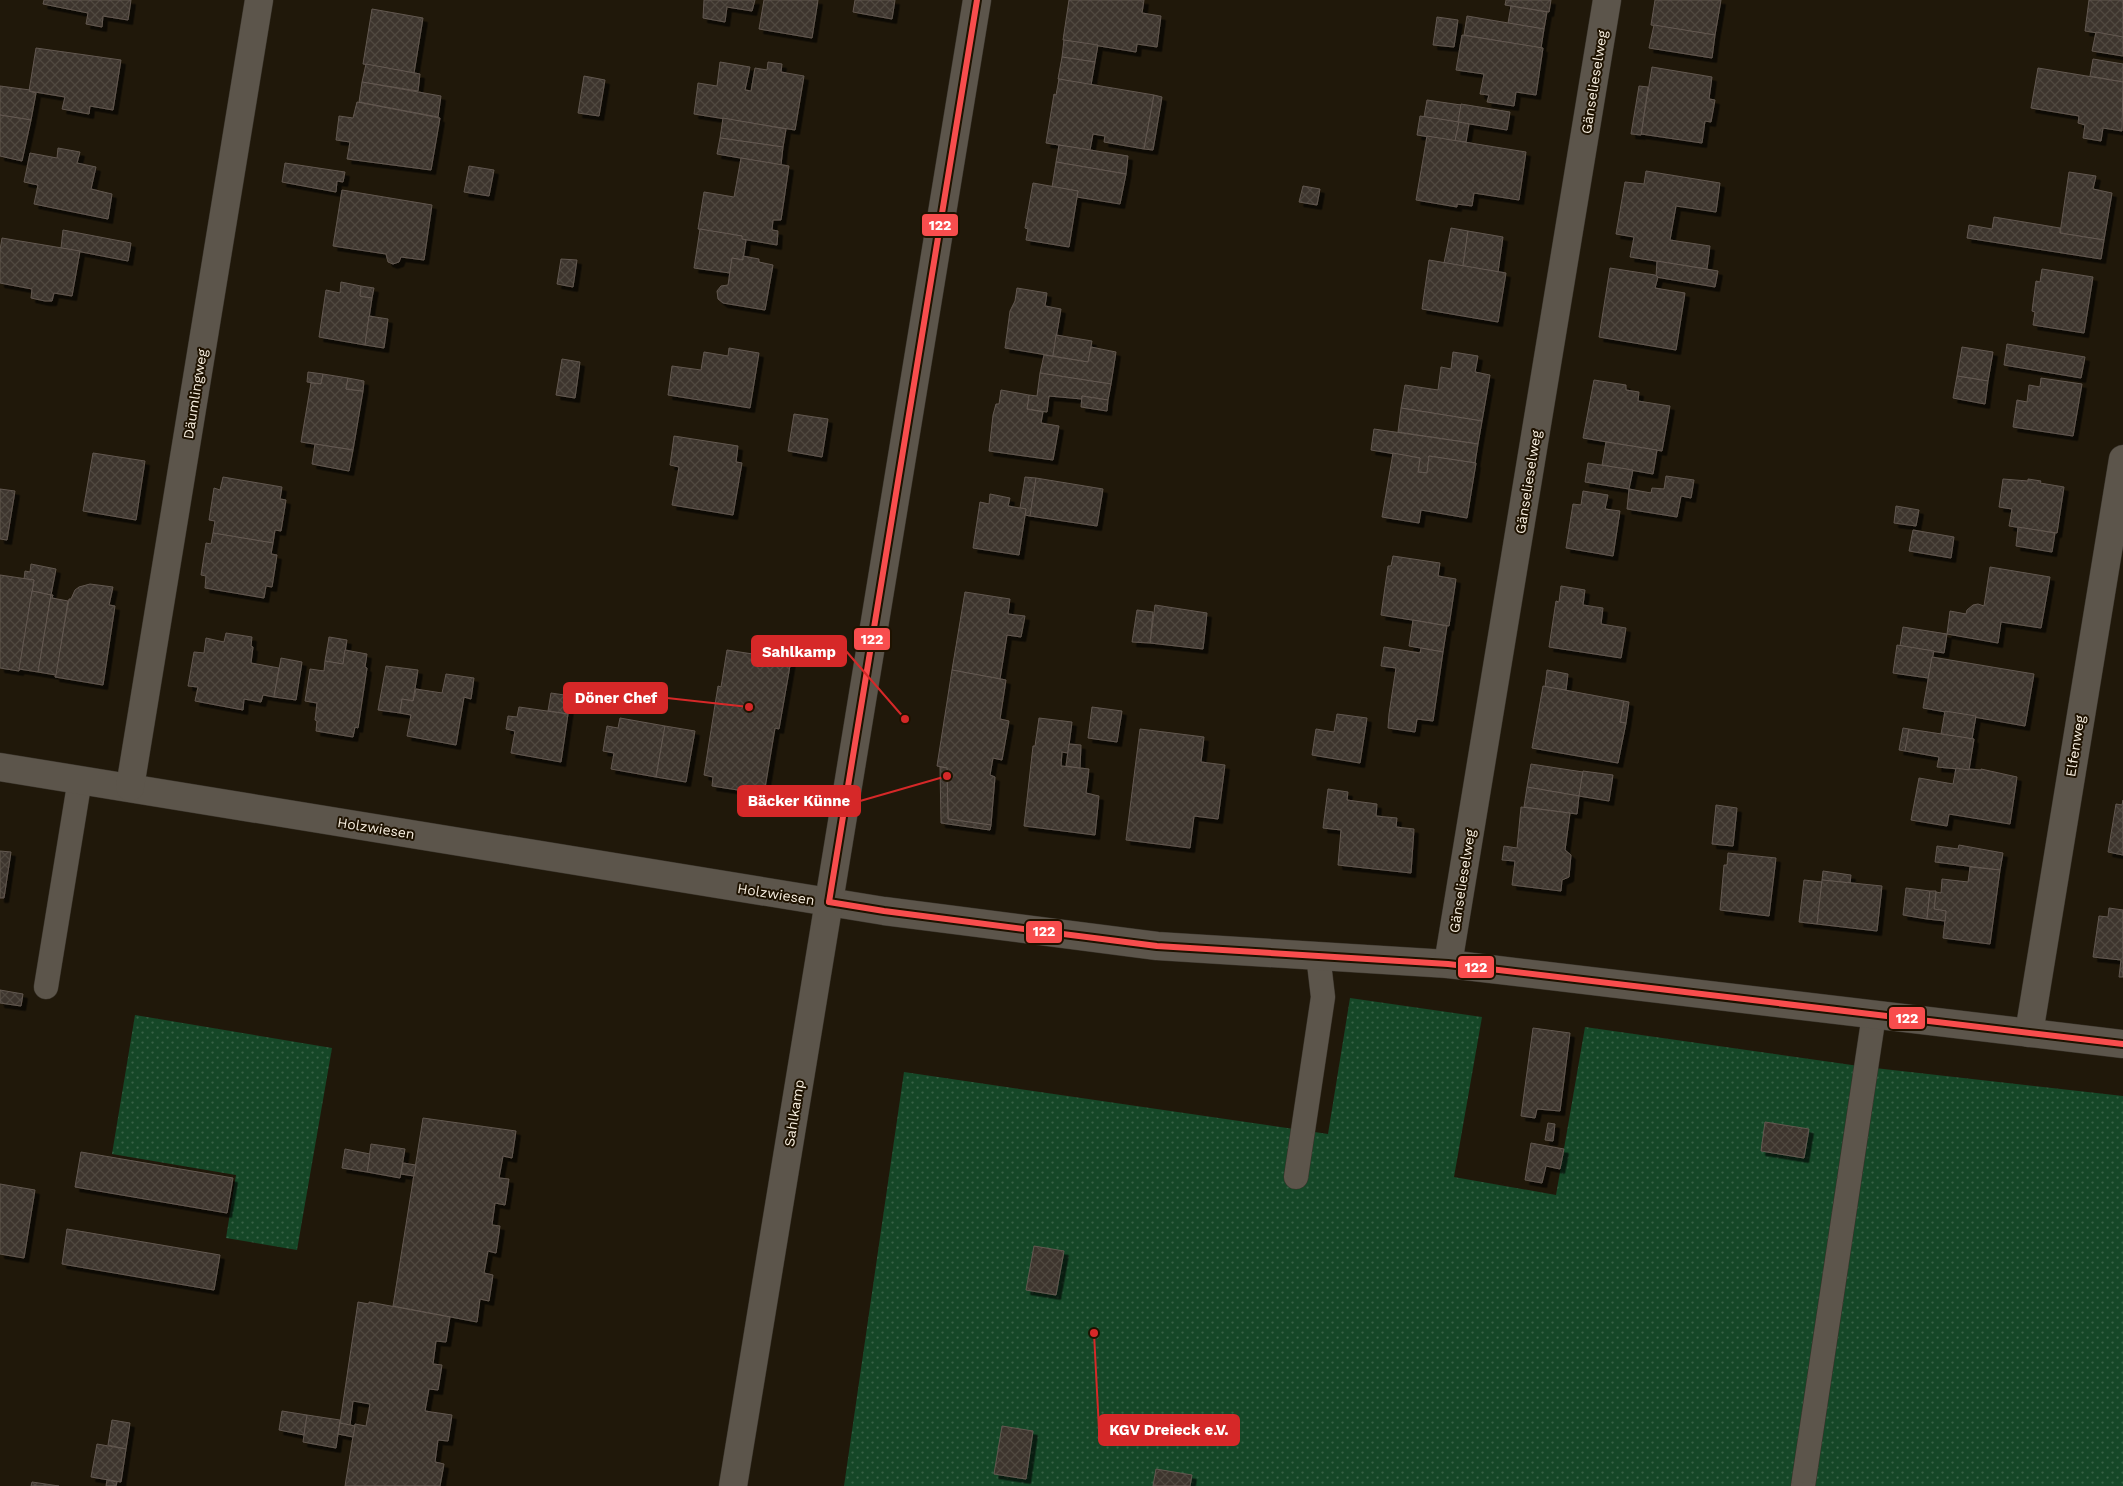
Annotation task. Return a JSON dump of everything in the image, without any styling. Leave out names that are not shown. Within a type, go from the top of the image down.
[{"type":"street","name":"Däumlingweg","points":[[130,787],[259,0]]},
{"type":"street","name":"Sahlkamp","points":[[733,1486],[976,0]]},
{"type":"street","name":"Gänselieselweg","points":[[1448,964],[1607,0]]},
{"type":"street","name":"Elfenweg","points":[[2029,1033],[2123,459]]},
{"type":"street","name":"Holzwiesen","points":[[0,767],[884,911],[1157,946],[1448,964],[2123,1044]]},
{"type":"lane","points":[[46,987],[80,779]]},
{"type":"lane","points":[[1296,1177],[1324,997],[1318,955]]},
{"type":"lane","points":[[1803,1486],[1874,1015]]},
{"type":"green space","points":[[1350,998],[1482,1017],[1454,1177],[1556,1195],[1585,1027],[1866,1067],[2123,1096],[2123,1486],[844,1486],[904,1072],[1328,1134]]},
{"type":"green space","points":[[135,1015],[332,1048],[297,1250],[226,1238],[236,1175],[112,1154]]},
{"type":"building","points":[[44,0],[131,0],[128,20],[103,16],[102,27],[86,24],[88,13],[43,4]]},
{"type":"building","points":[[704,0],[755,0],[752,11],[727,7],[725,22],[703,18]]},
{"type":"building","points":[[764,0],[818,0],[812,38],[759,29]]},
{"type":"building","points":[[855,0],[895,0],[892,19],[853,12]]},
{"type":"building","points":[[1069,0],[1144,0],[1142,13],[1161,16],[1157,47],[1137,44],[1136,52],[1063,40]]},
{"type":"building","points":[[1506,0],[1551,0],[1549,12],[1505,5]]},
{"type":"building","points":[[1655,0],[1721,0],[1715,35],[1651,25]]},
{"type":"building","points":[[2089,0],[2123,0],[2123,37],[2085,31]]},
{"type":"building","points":[[1511,6],[1547,12],[1544,29],[1508,23]]},
{"type":"building","points":[[372,9],[423,18],[414,73],[363,64]]},
{"type":"building","points":[[1467,16],[1544,29],[1541,48],[1464,35]]},
{"type":"building","points":[[1437,17],[1458,20],[1454,47],[1433,45]]},
{"type":"building","points":[[1654,25],[1715,35],[1712,58],[1649,48]]},
{"type":"building","points":[[2096,32],[2123,37],[2123,56],[2092,51]]},
{"type":"building","points":[[1462,35],[1543,48],[1536,95],[1516,92],[1514,106],[1487,102],[1489,95],[1480,94],[1484,74],[1456,70]]},
{"type":"building","points":[[1064,40],[1098,45],[1095,62],[1062,57]]},
{"type":"building","points":[[36,48],[121,60],[113,110],[90,106],[89,114],[62,109],[65,97],[29,91]]},
{"type":"building","points":[[1062,57],[1095,62],[1091,85],[1058,79]]},
{"type":"building","points":[[2093,59],[2123,64],[2123,82],[2090,76]]},
{"type":"building","points":[[720,62],[750,67],[745,90],[751,91],[755,68],[767,70],[768,62],[782,64],[781,72],[804,76],[795,130],[694,114],[698,83],[717,86]]},
{"type":"building","points":[[366,64],[420,74],[418,91],[362,82]]},
{"type":"building","points":[[1652,67],[1712,77],[1709,99],[1715,100],[1711,122],[1705,121],[1702,143],[1641,134]]},
{"type":"building","points":[[2038,68],[2123,82],[2122,131],[2103,128],[2101,141],[2083,138],[2085,125],[2078,123],[2079,116],[2031,108]]},
{"type":"building","points":[[584,76],[605,80],[599,116],[578,113]]},
{"type":"building","points":[[1059,79],[1154,95],[1144,149],[1104,142],[1105,136],[1093,134],[1090,150],[1046,143],[1054,94],[1056,95]]},
{"type":"building","points":[[362,82],[441,96],[438,117],[359,102]]},
{"type":"building","points":[[0,86],[30,90],[36,93],[31,120],[0,115]]},
{"type":"building","points":[[1639,86],[1648,87],[1641,135],[1631,134]]},
{"type":"building","points":[[1154,95],[1162,97],[1153,150],[1144,149]]},
{"type":"building","points":[[1427,100],[1461,105],[1458,122],[1424,117]]},
{"type":"building","points":[[357,102],[440,118],[431,170],[347,159],[350,142],[336,140],[339,116],[353,118]]},
{"type":"building","points":[[1461,104],[1510,112],[1507,130],[1458,122]]},
{"type":"building","points":[[0,115],[31,120],[22,161],[0,156]]},
{"type":"building","points":[[1420,116],[1459,122],[1455,141],[1417,135]]},
{"type":"building","points":[[723,118],[786,129],[783,147],[720,138]]},
{"type":"building","points":[[1459,122],[1469,124],[1466,142],[1455,141]]},
{"type":"building","points":[[1427,136],[1526,152],[1519,200],[1474,193],[1472,206],[1457,204],[1457,207],[1416,200]]},
{"type":"building","points":[[720,138],[783,147],[781,165],[717,154]]},
{"type":"building","points":[[1059,145],[1128,156],[1126,174],[1056,162]]},
{"type":"building","points":[[58,148],[80,152],[77,163],[96,167],[91,189],[112,194],[108,219],[34,204],[38,185],[24,182],[30,153],[57,158]]},
{"type":"building","points":[[741,158],[789,166],[781,220],[773,220],[772,230],[778,231],[777,245],[742,239],[742,236],[698,229],[704,192],[734,197]]},
{"type":"building","points":[[1056,162],[1126,174],[1120,204],[1077,197],[1078,191],[1052,187]]},
{"type":"building","points":[[285,163],[345,172],[343,182],[337,181],[336,192],[282,182]]},
{"type":"building","points":[[469,166],[494,170],[489,196],[464,192]]},
{"type":"building","points":[[1646,171],[1720,183],[1716,212],[1676,206],[1670,240],[1710,246],[1707,269],[1630,257],[1634,237],[1616,234],[1625,182],[1644,184]]},
{"type":"building","points":[[2069,172],[2096,176],[2093,189],[2112,193],[2104,240],[2060,233]]},
{"type":"building","points":[[1033,183],[1078,191],[1069,247],[1026,240],[1028,229],[1025,228]]},
{"type":"building","points":[[1303,186],[1320,189],[1317,205],[1299,202]]},
{"type":"building","points":[[342,190],[432,205],[424,260],[401,257],[399,262],[393,264],[388,262],[386,254],[333,246]]},
{"type":"building","points":[[1994,217],[2060,228],[2060,233],[2104,240],[2101,259],[1967,238],[1969,225],[1992,229]]},
{"type":"building","points":[[1451,228],[1468,231],[1463,266],[1444,263]]},
{"type":"building","points":[[700,229],[742,236],[742,239],[746,240],[743,260],[732,258],[730,273],[694,268]]},
{"type":"building","points":[[63,230],[131,243],[128,261],[61,248]]},
{"type":"building","points":[[1468,231],[1503,237],[1498,272],[1463,266]]},
{"type":"building","points":[[2,238],[80,251],[72,296],[54,293],[52,301],[45,301],[31,298],[32,289],[0,283]]},
{"type":"building","points":[[743,256],[759,259],[759,262],[773,265],[765,310],[723,303],[718,299],[717,291],[721,286],[728,285],[732,258],[743,260]]},
{"type":"building","points":[[561,259],[577,260],[573,287],[557,284]]},
{"type":"building","points":[[1429,260],[1506,273],[1498,322],[1422,309]]},
{"type":"building","points":[[1657,261],[1718,271],[1715,287],[1656,277]]},
{"type":"building","points":[[1610,268],[1655,275],[1658,277],[1655,288],[1685,293],[1676,350],[1599,337]]},
{"type":"building","points":[[2042,269],[2093,277],[2084,333],[2033,325],[2035,312],[2032,311],[2036,281],[2040,282]]},
{"type":"building","points":[[341,282],[361,286],[360,296],[372,298],[365,345],[319,337],[326,290],[340,293]]},
{"type":"building","points":[[361,286],[374,288],[372,298],[360,296]]},
{"type":"building","points":[[1017,288],[1047,293],[1045,306],[1061,309],[1053,356],[1005,348],[1010,311],[1015,301]]},
{"type":"building","points":[[369,316],[388,319],[384,348],[365,345]]},
{"type":"building","points":[[1056,335],[1092,341],[1088,362],[1053,356]]},
{"type":"building","points":[[2007,344],[2085,357],[2081,378],[2004,365]]},
{"type":"building","points":[[1091,347],[1116,352],[1111,384],[1040,373],[1044,355],[1088,362]]},
{"type":"building","points":[[1962,347],[1993,352],[1988,381],[1957,376]]},
{"type":"building","points":[[729,348],[759,353],[750,408],[668,395],[672,366],[701,370],[704,352],[728,356]]},
{"type":"building","points":[[1453,352],[1478,356],[1475,372],[1490,375],[1482,421],[1401,408],[1405,385],[1438,390],[1441,367],[1451,369]]},
{"type":"building","points":[[562,359],[580,362],[575,398],[556,395]]},
{"type":"building","points":[[308,372],[323,374],[321,384],[307,382]]},
{"type":"building","points":[[1040,373],[1111,384],[1108,400],[1082,396],[1082,399],[1049,396],[1047,412],[1027,409],[1029,395],[1037,396]]},
{"type":"building","points":[[323,374],[348,378],[346,389],[363,391],[353,450],[301,442],[311,383],[321,384]]},
{"type":"building","points":[[1957,376],[1988,381],[1985,404],[1953,398]]},
{"type":"building","points":[[348,378],[364,381],[363,391],[346,389]]},
{"type":"building","points":[[2041,378],[2082,384],[2073,436],[2013,427],[2017,400],[2027,402],[2029,385],[2040,387]]},
{"type":"building","points":[[1594,380],[1626,385],[1626,390],[1639,392],[1638,401],[1670,406],[1662,451],[1583,438]]},
{"type":"building","points":[[1001,390],[1029,395],[1027,409],[1043,412],[1041,423],[1059,426],[1053,460],[989,451],[993,415],[996,404],[999,404]]},
{"type":"building","points":[[1082,396],[1108,400],[1107,411],[1081,407]]},
{"type":"building","points":[[1401,408],[1482,421],[1478,444],[1398,432]]},
{"type":"building","points":[[794,414],[828,419],[822,457],[788,451]]},
{"type":"building","points":[[1374,429],[1478,444],[1475,463],[1429,456],[1427,473],[1418,472],[1420,458],[1371,450]]},
{"type":"building","points":[[674,436],[738,446],[736,462],[742,463],[733,515],[672,505],[679,467],[670,465]]},
{"type":"building","points":[[1606,442],[1657,450],[1653,474],[1602,465]]},
{"type":"building","points":[[315,444],[353,450],[349,471],[312,464]]},
{"type":"building","points":[[93,453],[145,461],[136,520],[83,511]]},
{"type":"building","points":[[1393,453],[1420,458],[1418,472],[1427,473],[1429,456],[1476,463],[1467,518],[1421,510],[1419,523],[1382,517]]},
{"type":"building","points":[[1588,463],[1633,470],[1629,489],[1585,482]]},
{"type":"building","points":[[1666,476],[1694,480],[1691,498],[1681,496],[1677,517],[1627,509],[1629,489],[1651,493],[1652,488],[1664,489]]},
{"type":"building","points":[[223,477],[282,487],[280,499],[286,500],[281,531],[275,530],[273,543],[213,533],[215,521],[209,520],[214,488],[220,490]]},
{"type":"building","points":[[1025,477],[1036,478],[1030,516],[1025,515],[1026,509],[1020,508]]},
{"type":"building","points":[[1036,478],[1103,489],[1097,526],[1030,516]]},
{"type":"building","points":[[2003,479],[2028,481],[2028,479],[2064,487],[2057,533],[2009,526],[2012,509],[1999,507]]},
{"type":"building","points":[[0,489],[15,491],[7,540],[0,539]]},
{"type":"building","points":[[1583,491],[1608,495],[1605,509],[1620,511],[1613,556],[1566,548],[1573,504],[1581,505]]},
{"type":"building","points":[[990,494],[1010,498],[1008,506],[1026,509],[1019,555],[973,548],[980,502],[989,504]]},
{"type":"building","points":[[1896,506],[1919,510],[1916,526],[1894,523]]},
{"type":"building","points":[[2018,527],[2055,533],[2052,552],[2016,546]]},
{"type":"building","points":[[1913,530],[1954,537],[1951,558],[1909,551]]},
{"type":"building","points":[[213,533],[273,543],[271,554],[277,555],[272,587],[266,586],[264,598],[205,588],[206,576],[201,575],[206,543],[211,544]]},
{"type":"building","points":[[1393,556],[1440,563],[1438,576],[1456,579],[1449,626],[1381,615],[1388,566],[1391,566]]},
{"type":"building","points":[[31,564],[56,569],[51,595],[32,591],[34,580],[24,579],[25,571],[30,572]]},
{"type":"building","points":[[1990,567],[2050,577],[2041,628],[2001,622],[1998,643],[1947,634],[1950,611],[1966,614],[1967,610],[1973,605],[1984,606]]},
{"type":"building","points":[[0,575],[34,580],[19,671],[0,668]]},
{"type":"building","points":[[90,584],[113,587],[109,605],[115,606],[103,685],[55,677],[69,599],[71,599],[75,590],[79,587]]},
{"type":"building","points":[[1561,586],[1585,590],[1583,605],[1603,608],[1601,624],[1626,628],[1621,658],[1549,647],[1556,601],[1559,602]]},
{"type":"building","points":[[32,591],[51,595],[38,672],[19,669]]},
{"type":"building","points":[[965,592],[1010,599],[1008,614],[1025,616],[1021,637],[1007,635],[1000,679],[952,670]]},
{"type":"building","points":[[51,595],[53,595],[52,598],[68,601],[56,675],[38,672]]},
{"type":"building","points":[[1155,605],[1207,613],[1203,649],[1150,643]]},
{"type":"building","points":[[1137,610],[1153,612],[1150,643],[1132,642]]},
{"type":"building","points":[[1413,620],[1447,626],[1443,652],[1409,646]]},
{"type":"building","points":[[1903,627],[1947,634],[1944,653],[1900,646]]},
{"type":"building","points":[[226,633],[252,637],[251,663],[279,668],[274,697],[263,695],[261,702],[244,699],[243,710],[195,701],[198,687],[188,686],[194,652],[204,653],[206,638],[224,642]]},
{"type":"building","points":[[329,637],[347,640],[343,664],[325,661]]},
{"type":"building","points":[[1897,645],[1934,651],[1928,678],[1893,673]]},
{"type":"building","points":[[1384,647],[1420,653],[1421,648],[1443,652],[1433,721],[1417,719],[1415,732],[1388,728],[1396,668],[1381,666]]},
{"type":"building","points":[[345,650],[367,654],[365,667],[367,668],[358,728],[355,727],[353,737],[316,731],[317,703],[305,701],[310,669],[324,671],[325,661],[343,664]]},
{"type":"building","points":[[727,650],[791,660],[779,729],[775,728],[764,794],[712,786],[713,777],[704,775],[718,686],[721,687]]},
{"type":"building","points":[[1932,657],[2034,674],[2025,726],[1923,708]]},
{"type":"building","points":[[281,658],[302,662],[296,700],[274,697]]},
{"type":"building","points":[[386,666],[418,670],[413,701],[402,699],[400,713],[378,710]]},
{"type":"building","points":[[952,670],[1006,680],[1000,719],[1009,721],[1002,760],[993,758],[990,775],[995,777],[991,825],[948,819],[947,768],[937,766]]},
{"type":"building","points":[[1547,670],[1568,674],[1566,690],[1545,687]]},
{"type":"building","points":[[446,674],[474,678],[471,699],[464,697],[456,745],[407,736],[411,715],[400,713],[402,699],[413,701],[416,689],[442,693]]},
{"type":"building","points":[[1543,686],[1624,701],[1620,722],[1626,723],[1618,763],[1532,748]]},
{"type":"building","points":[[551,693],[571,696],[568,714],[548,711]]},
{"type":"building","points":[[1624,701],[1629,702],[1626,723],[1620,722]]},
{"type":"building","points":[[519,707],[568,714],[561,762],[511,753],[515,731],[506,729],[508,716],[517,717]]},
{"type":"building","points":[[1092,707],[1122,711],[1117,742],[1088,738]]},
{"type":"building","points":[[1945,711],[1976,716],[1972,739],[1941,734]]},
{"type":"building","points":[[1337,714],[1367,718],[1360,763],[1312,755],[1316,729],[1334,732]]},
{"type":"building","points":[[620,718],[665,726],[656,777],[611,769],[614,753],[603,751],[607,726],[618,728]]},
{"type":"building","points":[[1039,718],[1072,722],[1068,753],[1062,752],[1061,766],[1089,769],[1086,793],[1099,796],[1095,835],[1024,826],[1033,746],[1035,746]]},
{"type":"building","points":[[665,726],[695,731],[686,782],[656,777]]},
{"type":"building","points":[[1903,728],[1909,729],[1905,751],[1899,750]]},
{"type":"building","points":[[1140,729],[1204,737],[1201,762],[1225,765],[1218,819],[1194,816],[1190,848],[1126,840]]},
{"type":"building","points":[[1909,729],[1974,739],[1969,770],[1937,767],[1939,757],[1905,751]]},
{"type":"building","points":[[1069,744],[1081,745],[1080,768],[1066,766]]},
{"type":"building","points":[[1531,764],[1583,772],[1579,796],[1527,787]]},
{"type":"building","points":[[940,767],[947,768],[948,819],[991,825],[990,830],[941,823]]},
{"type":"building","points":[[1956,768],[1981,769],[2017,777],[2010,824],[1949,814],[1947,826],[1911,820],[1919,778],[1953,784]]},
{"type":"building","points":[[1583,771],[1613,775],[1609,801],[1579,796]]},
{"type":"building","points":[[1527,787],[1579,796],[1577,814],[1524,807]]},
{"type":"building","points":[[1328,789],[1348,792],[1347,800],[1377,804],[1376,816],[1397,818],[1396,827],[1414,829],[1411,873],[1338,865],[1341,830],[1323,828]]},
{"type":"building","points":[[2123,800],[2123,855],[2108,852],[2116,804],[2122,805]]},
{"type":"building","points":[[1716,805],[1737,808],[1733,846],[1712,844]]},
{"type":"building","points":[[1521,807],[1570,813],[1565,850],[1571,855],[1569,877],[1562,880],[1561,891],[1512,885],[1515,861],[1502,860],[1504,846],[1517,848]]},
{"type":"building","points":[[1959,845],[2003,853],[2000,870],[1935,862],[1937,846],[1958,849]]},
{"type":"building","points":[[0,851],[11,852],[4,898],[0,898]]},
{"type":"building","points":[[1728,853],[1776,858],[1769,916],[1720,910],[1724,865],[1727,865]]},
{"type":"building","points":[[1970,867],[2000,870],[1990,944],[1943,938],[1946,911],[1934,909],[1936,892],[1941,893],[1942,879],[1968,882]]},
{"type":"building","points":[[1823,871],[1851,875],[1850,883],[1822,880]]},
{"type":"building","points":[[1804,880],[1822,882],[1817,924],[1799,922]]},
{"type":"building","points":[[1822,880],[1882,886],[1877,931],[1817,924]]},
{"type":"building","points":[[1906,888],[1930,891],[1927,919],[1903,915]]},
{"type":"building","points":[[1930,891],[1936,891],[1934,909],[1946,911],[1945,921],[1927,919]]},
{"type":"building","points":[[2109,908],[2123,910],[2123,977],[2119,977],[2121,960],[2093,957],[2099,916],[2108,917]]},
{"type":"building","points":[[0,990],[23,994],[21,1006],[0,1003]]},
{"type":"building","points":[[1533,1028],[1570,1033],[1560,1111],[1537,1109],[1535,1118],[1521,1116]]},
{"type":"building","points":[[423,1118],[516,1131],[512,1158],[503,1156],[499,1178],[509,1179],[505,1205],[495,1203],[492,1225],[500,1226],[496,1253],[488,1251],[484,1273],[493,1275],[489,1301],[480,1299],[477,1322],[393,1306]]},
{"type":"building","points":[[1765,1122],[1809,1129],[1804,1158],[1761,1151]]},
{"type":"building","points":[[1548,1123],[1555,1124],[1553,1141],[1545,1140]]},
{"type":"building","points":[[1531,1143],[1564,1149],[1560,1169],[1546,1166],[1542,1183],[1525,1180]]},
{"type":"building","points":[[371,1144],[405,1149],[400,1178],[367,1172]]},
{"type":"building","points":[[345,1149],[370,1154],[367,1172],[342,1168]]},
{"type":"building","points":[[81,1152],[233,1178],[227,1213],[75,1187]]},
{"type":"building","points":[[403,1163],[416,1165],[414,1176],[401,1174]]},
{"type":"building","points":[[0,1184],[35,1190],[24,1258],[0,1254]]},
{"type":"building","points":[[67,1229],[220,1255],[214,1290],[62,1264]]},
{"type":"building","points":[[1034,1246],[1064,1251],[1056,1295],[1026,1290]]},
{"type":"building","points":[[358,1302],[369,1304],[369,1302],[450,1317],[446,1342],[436,1341],[433,1364],[442,1365],[438,1390],[429,1389],[425,1411],[452,1415],[448,1441],[438,1440],[435,1462],[444,1464],[440,1486],[345,1486],[355,1424],[366,1426],[370,1404],[353,1401],[350,1425],[340,1423]]},
{"type":"building","points":[[282,1411],[307,1415],[304,1435],[279,1430]]},
{"type":"building","points":[[307,1415],[340,1420],[336,1448],[303,1442]]},
{"type":"building","points":[[112,1420],[130,1423],[126,1449],[108,1445]]},
{"type":"building","points":[[340,1423],[355,1426],[353,1437],[338,1434]]},
{"type":"building","points":[[1002,1426],[1033,1431],[1026,1479],[994,1474]]},
{"type":"building","points":[[97,1444],[126,1449],[121,1482],[91,1477]]},
{"type":"building","points":[[1156,1469],[1192,1475],[1190,1486],[1153,1486]]},
{"type":"building","points":[[107,1480],[117,1482],[116,1486],[106,1486]]},
{"type":"building","points":[[32,1482],[59,1486],[31,1486]]},
{"type":"transit line","name":"122","points":[[829,902],[977,0]]},
{"type":"transit line","name":"122","points":[[829,902],[884,911],[1157,946],[1448,964],[2123,1044]]},
{"type":"place","name":"Döner Chef","points":[[749,707]]},
{"type":"place","name":"Sahlkamp","points":[[905,719]]},
{"type":"place","name":"Bäcker Künne","points":[[947,776]]},
{"type":"place","name":"KGV Dreieck e.V.","points":[[1094,1333]]}]
